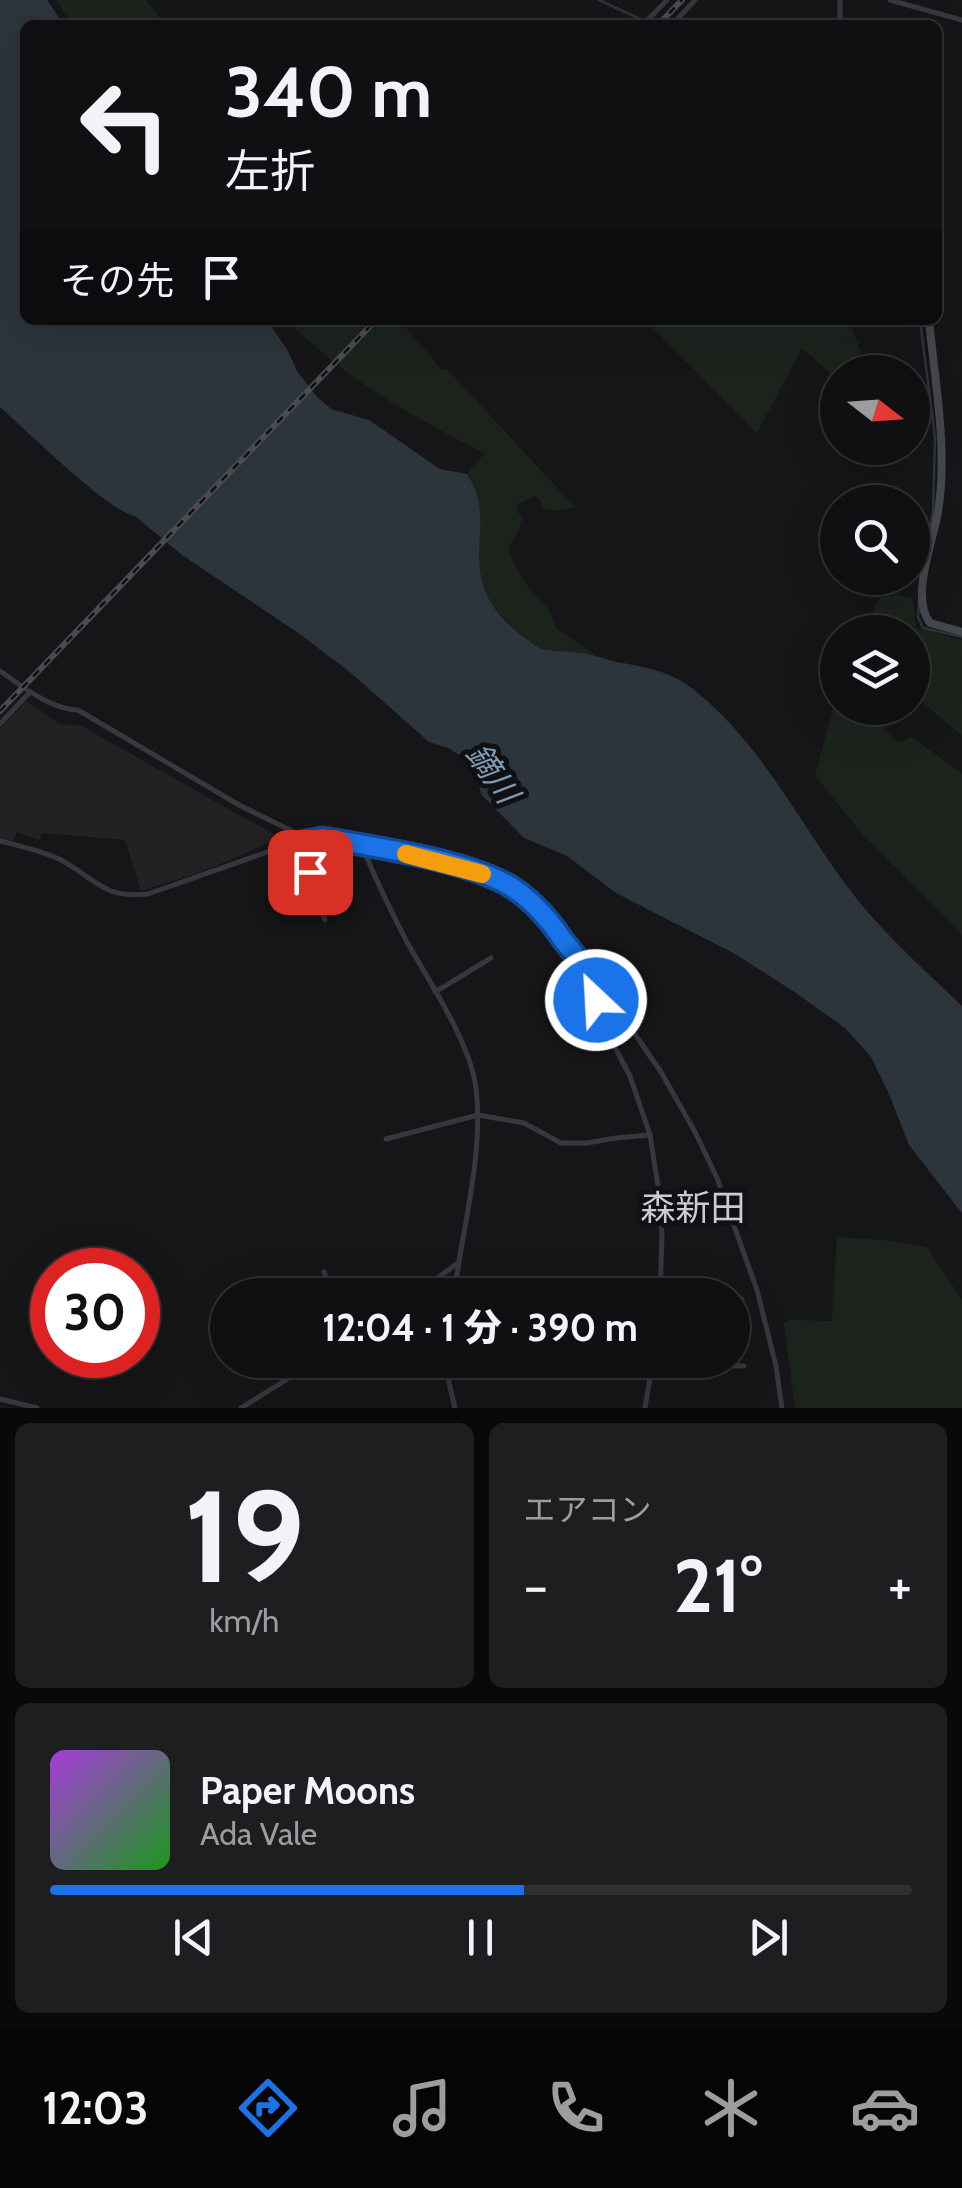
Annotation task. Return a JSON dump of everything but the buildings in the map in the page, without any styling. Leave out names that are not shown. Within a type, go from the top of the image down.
[{"type":"street","points":[[648,20],[667,0]]},
{"type":"street","points":[[677,20],[695,0]]},
{"type":"street","points":[[890,0],[962,20]]},
{"type":"street","points":[[929,325],[940,432],[939,505],[925,565],[923,611],[933,625],[962,632]]},
{"type":"street","points":[[0,671],[30,692],[66,710],[78,710],[239,805],[304,837],[360,844],[471,870],[513,888],[528,900],[551,923],[661,1072],[717,1178],[765,1317],[782,1408]]},
{"type":"street","points":[[0,724],[30,692]]},
{"type":"street","points":[[0,841],[60,860],[106,891],[140,895],[304,837]]},
{"type":"street","points":[[304,837],[309,880],[325,920]]},
{"type":"street","points":[[360,844],[470,1063],[478,1115],[456,1278]]},
{"type":"street","points":[[435,992],[491,958]]},
{"type":"street","points":[[583,966],[588,985],[609,1021],[612,1042],[630,1076],[650,1136],[662,1235],[661,1278]]},
{"type":"street","points":[[386,1139],[478,1115],[524,1123],[561,1143],[650,1136]]},
{"type":"street","points":[[438,1278],[458,1263]]},
{"type":"street","points":[[324,1272],[326,1278]]},
{"type":"street","points":[[240,1408],[289,1378]]},
{"type":"street","points":[[449,1378],[455,1408]]},
{"type":"street","points":[[645,1408],[650,1378]]},
{"type":"street","points":[[0,1399],[37,1408]]},
{"type":"shaded area","points":[[56,0],[146,0],[161,20],[70,20]]},
{"type":"shaded area","points":[[291,325],[404,325],[441,369],[448,370],[575,507],[543,509],[535,496],[518,504],[516,511],[522,516],[521,522],[509,554],[526,584],[550,611],[556,628],[595,655],[554,651],[532,643],[502,617],[486,594],[478,572],[479,506],[467,474],[485,453],[378,394]]},
{"type":"shaded area","points":[[650,325],[851,325],[862,355],[820,355],[820,364],[802,348],[757,433]]},
{"type":"shaded area","points":[[882,597],[912,598],[915,615],[872,615]]},
{"type":"shaded area","points":[[930,631],[962,640],[962,736],[930,709]]},
{"type":"shaded area","points":[[26,701],[60,724],[80,725],[280,838],[204,871],[141,891],[125,840],[42,833],[39,840],[17,832],[12,842],[0,839],[0,729]]},
{"type":"shaded area","points":[[829,725],[882,725],[899,743],[911,737],[962,773],[962,935],[858,829],[815,776]]},
{"type":"shaded area","points":[[837,1237],[927,1247],[962,1300],[962,1408],[795,1408],[784,1323],[832,1321]]},
{"type":"water","name":"鏑川","points":[[0,0],[47,0],[61,20],[20,20],[20,325],[270,325],[297,371],[331,409],[369,420],[440,469],[467,474],[480,507],[481,575],[500,615],[543,649],[589,654],[647,668],[667,674],[694,690],[744,739],[866,910],[962,1006],[962,1213],[909,1145],[871,1057],[845,1028],[737,955],[616,893],[567,856],[524,838],[481,794],[475,768],[466,759],[429,742],[351,673],[297,632],[182,555],[135,516],[106,500],[0,407]]},
{"type":"waterway","points":[[599,0],[642,20]]},
{"type":"waterway","points":[[921,325],[935,438],[930,526]]},
{"type":"waterway","points":[[919,599],[918,617],[923,628],[962,637]]},
{"type":"railway","points":[[663,20],[682,0]]},
{"type":"railway","points":[[0,711],[371,325]]},
{"type":"slow traffic","points":[[406,854],[482,874]]},
{"type":"district","name":"森新田","points":[[693,1207]]},
{"type":"route","points":[[310,872],[305,841],[323,838],[434,860],[502,882],[551,923],[583,966],[596,1000]]}]
